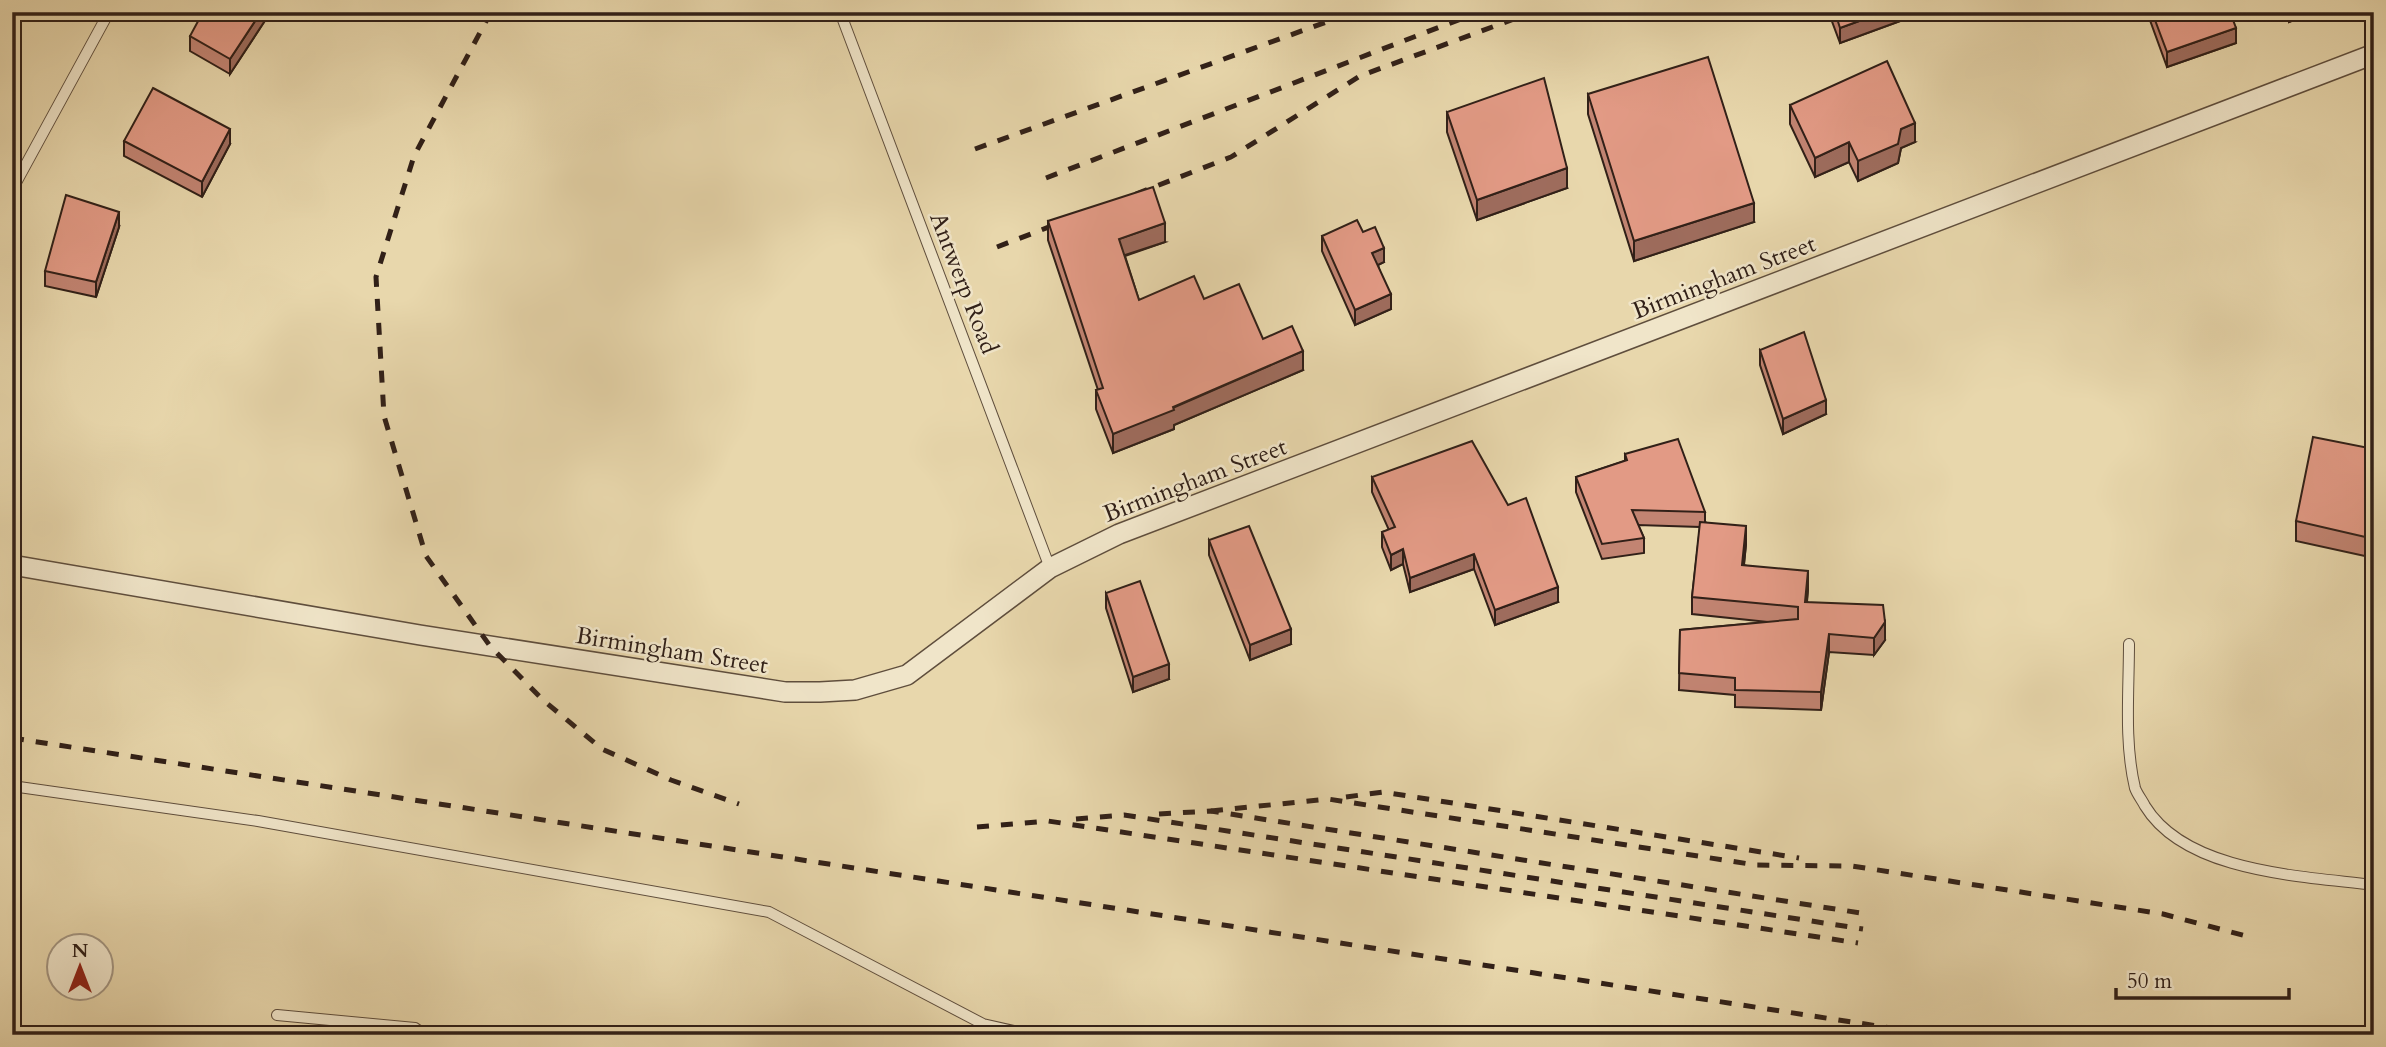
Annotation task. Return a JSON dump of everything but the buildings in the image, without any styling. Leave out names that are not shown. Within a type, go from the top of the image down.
[{"type":"street","name":"Birmingham Street","points":[[12,565],[420,635],[785,692],[855,690],[907,675],[1050,568],[1119,534],[2374,54]]},
{"type":"lane","points":[[12,190],[109,12]]},
{"type":"lane","name":"Antwerp Road","points":[[840,12],[1050,568]]},
{"type":"lane","points":[[2129,644],[2129,753],[2136,791],[2155,823],[2179,841],[2208,856],[2280,873],[2374,886]]},
{"type":"lane","points":[[12,786],[272,824],[769,912],[983,1024],[1031,1035]]},
{"type":"lane","points":[[277,1015],[415,1028],[425,1035]]},
{"type":"railway","points":[[491,12],[414,156],[376,277],[384,416],[426,556],[490,646],[543,700],[602,749],[671,780],[739,804]]},
{"type":"railway","points":[[975,149],[1354,12]]},
{"type":"railway","points":[[1046,178],[1479,12]]},
{"type":"railway","points":[[1136,194],[1231,157],[1360,76],[1522,16]]},
{"type":"railway","points":[[997,247],[1067,220]]},
{"type":"railway","points":[[12,738],[1936,1035]]},
{"type":"railway","points":[[1346,797],[1383,792],[1799,858]]},
{"type":"railway","points":[[1211,811],[1328,799],[1756,865],[1852,866],[2163,914],[2246,936]]},
{"type":"railway","points":[[1159,814],[1211,811],[1867,914]]},
{"type":"railway","points":[[1076,819],[1124,815],[1863,929]]},
{"type":"railway","points":[[977,827],[1048,821],[1858,943]]}]
